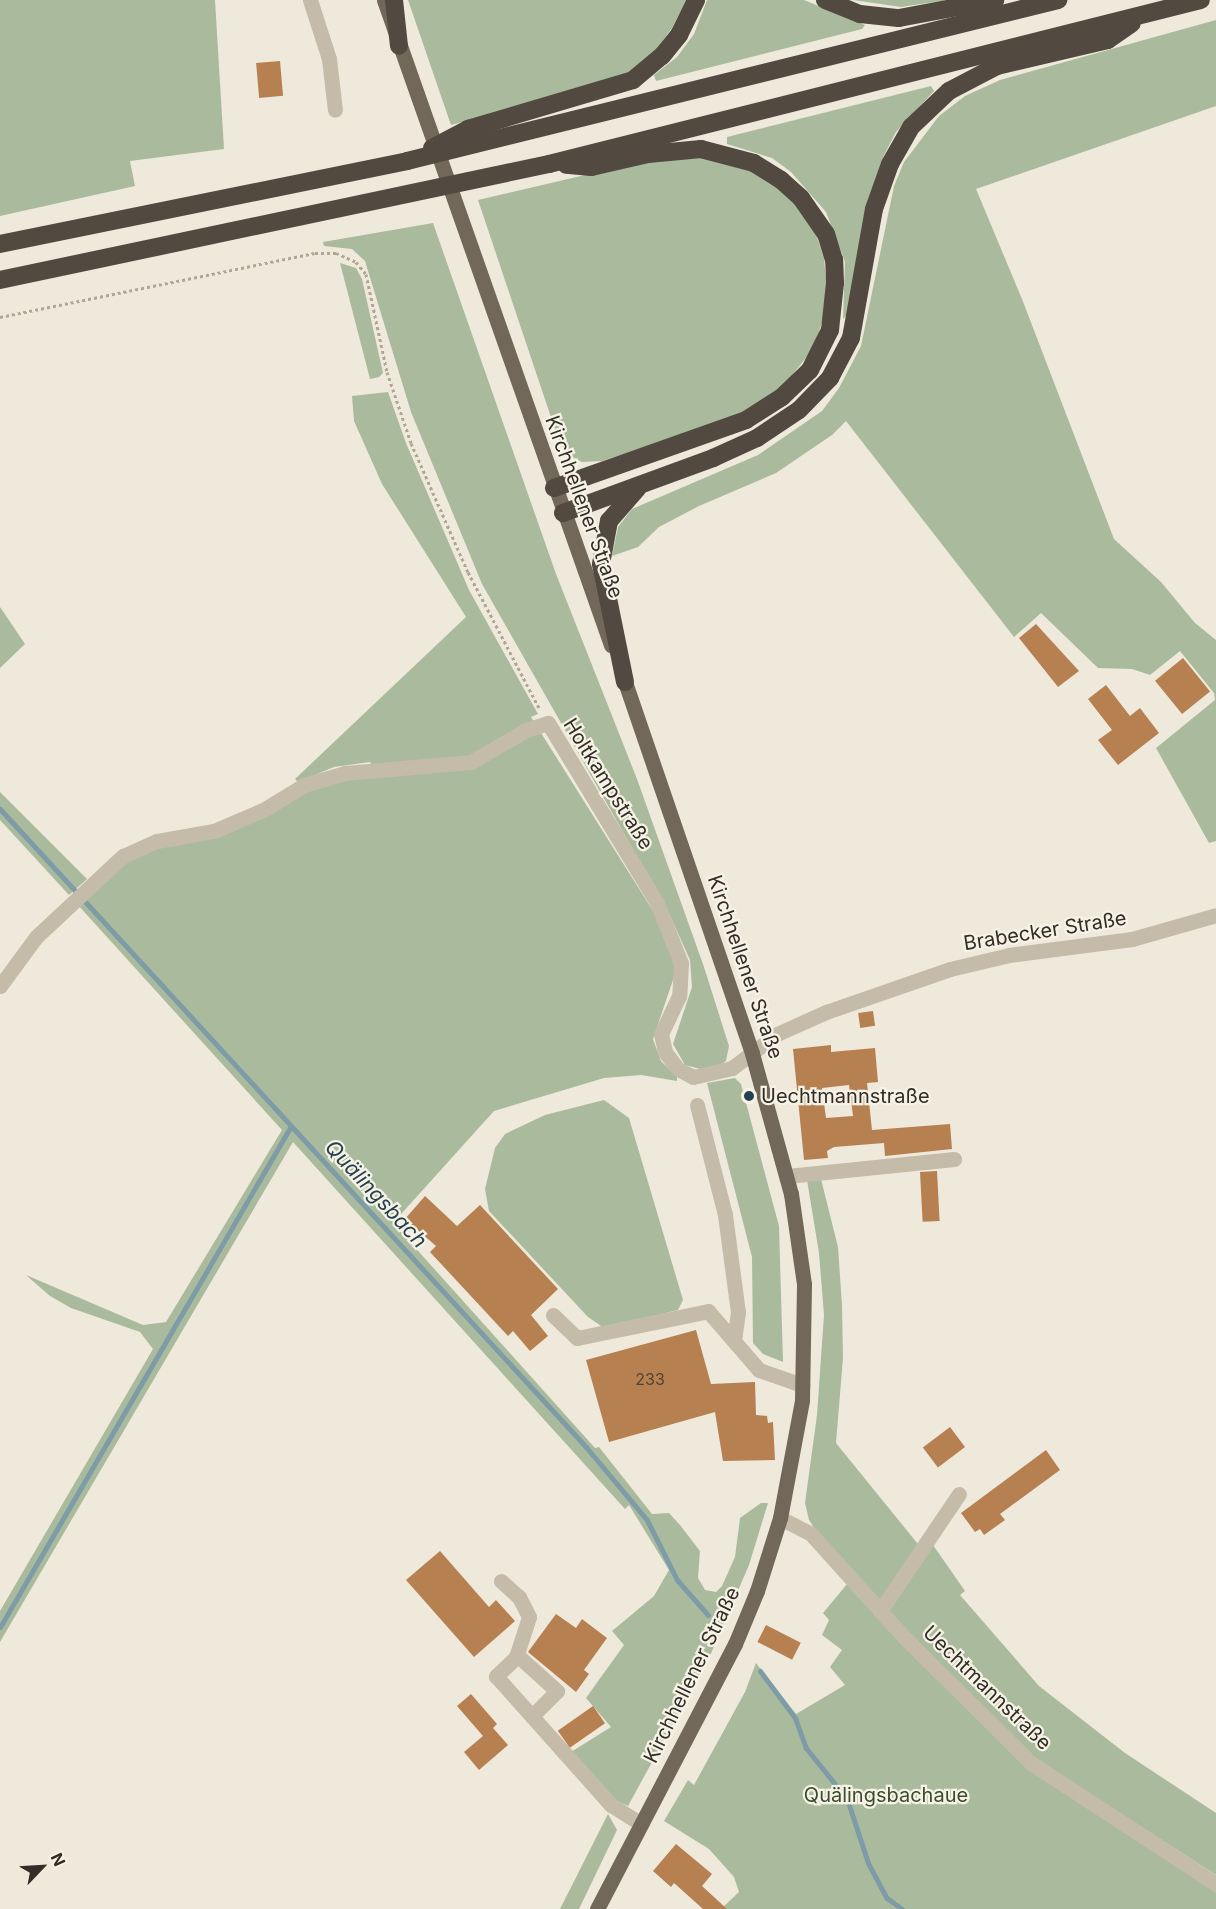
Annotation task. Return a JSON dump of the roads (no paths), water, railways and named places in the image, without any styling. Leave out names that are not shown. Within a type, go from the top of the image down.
[{"type":"highway","points":[[394,0],[399,46]]},
{"type":"highway","points":[[407,161],[468,129],[633,80],[668,49],[696,0]]},
{"type":"highway","points":[[825,0],[860,14],[899,18],[995,0]]},
{"type":"highway","points":[[1004,0],[1024,9]]},
{"type":"highway","points":[[0,244],[407,161],[1058,0]]},
{"type":"highway","points":[[0,280],[549,164],[1201,0]]},
{"type":"highway","points":[[563,513],[641,486],[756,438],[799,410],[830,378],[851,338],[874,209],[890,165],[911,127],[929,107],[949,91],[997,66],[1108,40],[1141,16]]},
{"type":"highway","points":[[549,164],[591,167],[648,154],[702,149],[754,163],[781,180],[801,198],[826,234],[834,260],[830,330],[810,370],[782,397],[746,420],[554,488]]},
{"type":"highway","points":[[625,682],[604,586],[602,545],[609,521],[641,486]]},
{"type":"main road","name":"Kirchhellener Straße","points":[[384,0],[554,488],[625,682],[752,1053],[787,1176],[804,1284],[802,1384],[780,1518],[757,1592],[735,1644],[597,1909]]},
{"type":"street","points":[[310,0],[329,58],[335,110]]},
{"type":"street","name":"Holtkampstraße","points":[[0,986],[36,937],[90,884],[123,856],[157,841],[213,831],[265,809],[304,785],[345,773],[471,762],[526,730],[548,723],[657,903],[681,963],[679,996],[661,1034],[665,1052],[678,1069],[693,1077],[732,1068],[752,1053]]},
{"type":"street","name":"Brabecker Straße","points":[[752,1053],[777,1034],[826,1012],[950,969],[1009,955],[1132,939],[1216,915]]},
{"type":"street","points":[[697,1105],[725,1215],[738,1312],[734,1341]]},
{"type":"street","points":[[787,1176],[954,1159]]},
{"type":"street","points":[[553,1315],[577,1338],[708,1311],[759,1370],[802,1384]]},
{"type":"street","points":[[880,1611],[958,1494]]},
{"type":"street","name":"Uechtmannstraße","points":[[780,1518],[810,1534],[880,1611],[1031,1763],[1216,1884]]},
{"type":"street","points":[[501,1581],[519,1596],[529,1617],[517,1655],[496,1676],[612,1806],[641,1824]]},
{"type":"street","points":[[517,1655],[557,1691],[531,1716]]},
{"type":"waterway","name":"Quälingsbach","points":[[0,809],[586,1447],[647,1520],[677,1580],[708,1615]]},
{"type":"waterway","points":[[0,1627],[291,1126]]},
{"type":"waterway","name":"Quälingsbach","points":[[760,1671],[795,1718],[806,1748],[847,1799],[868,1863],[887,1898],[902,1909]]},
{"type":"place","name":"Uechtmannstraße","points":[[749,1096]]},
{"type":"park label","name":"Quälingsbachaue","points":[[886,1795]]}]
